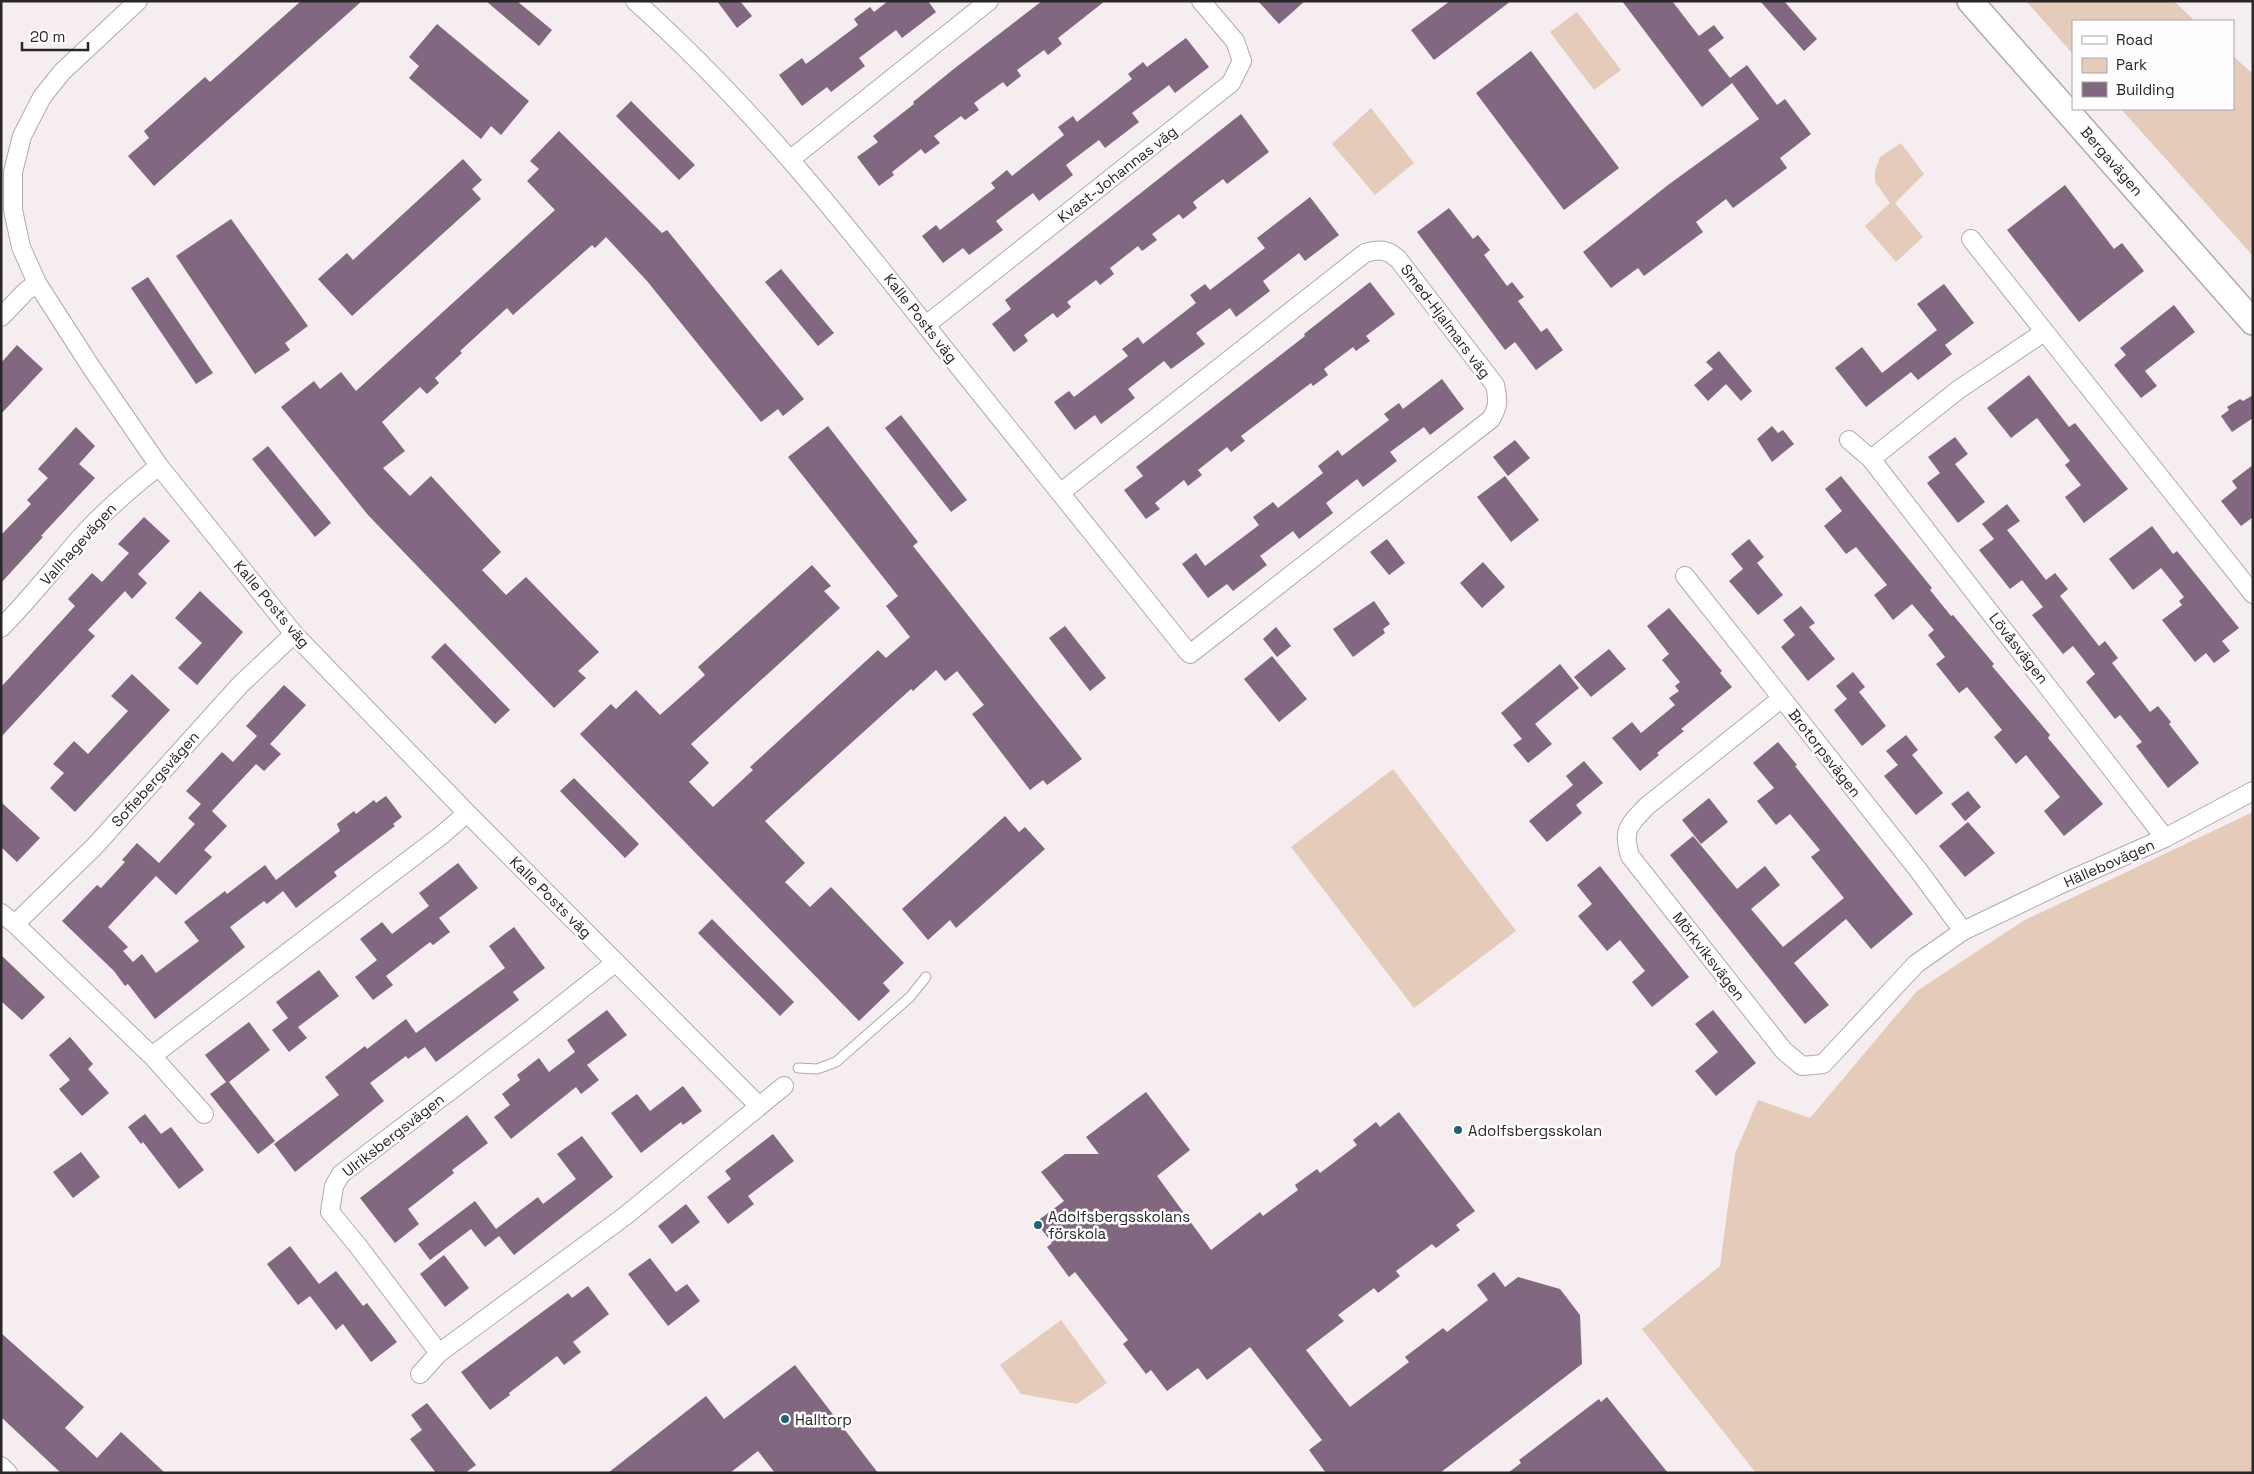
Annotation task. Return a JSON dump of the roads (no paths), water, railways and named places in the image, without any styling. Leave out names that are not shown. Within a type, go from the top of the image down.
[{"type":"street","name":"Kalle Posts väg","points":[[138,1],[62,72],[42,97],[22,136],[13,172],[13,210],[21,247],[37,283],[91,367],[159,466],[294,634],[467,813],[759,1106]]},
{"type":"street","points":[[791,159],[989,1]]},
{"type":"street","name":"Kvast-Johannas väg","points":[[926,325],[1232,83],[1242,62],[1235,41],[1201,1]]},
{"type":"street","name":"Bergavägen","points":[[1970,1],[2253,322]]},
{"type":"street","name":"Kalle Posts väg","points":[[643,4],[712,73],[791,159],[853,232],[1187,651]]},
{"type":"street","points":[[1971,240],[2253,594]]},
{"type":"street","name":"Smed-Hjalmars väg","points":[[1060,493],[1365,253],[1378,250],[1389,251],[1398,259],[1495,385],[1498,401],[1497,410],[1491,418],[1221,630],[1190,654],[1187,651]]},
{"type":"street","points":[[1,317],[26,291],[37,283]]},
{"type":"street","points":[[1871,459],[1958,390],[2044,332]]},
{"type":"street","name":"Lövåsvägen","points":[[1849,440],[1871,459],[2165,838]]},
{"type":"street","name":"Vallhagevägen","points":[[1,628],[112,506],[159,466]]},
{"type":"street","name":"Brotorpsvägen","points":[[1686,576],[1920,871],[1963,931]]},
{"type":"street","name":"Sofiebergsvägen","points":[[204,1114],[152,1056],[8,918],[95,846],[240,685],[294,634]]},
{"type":"street","name":"Mörkviksvägen","points":[[1782,698],[1647,806],[1629,825],[1626,840],[1630,856],[1784,1051],[1802,1066],[1823,1064],[1916,964],[1963,931]]},
{"type":"street","name":"Hällebovägen","points":[[1963,931],[2061,884],[2165,838],[2253,791]]},
{"type":"street","points":[[152,1056],[443,834],[467,813]]},
{"type":"street","name":"Ulriksbergsvägen","points":[[439,1353],[330,1212],[334,1186],[341,1174],[616,962]]},
{"type":"street","points":[[420,1374],[439,1353],[625,1216],[784,1086]]},
{"type":"street","points":[[1,1466],[8,1473]]},
{"type":"lane","points":[[798,1068],[817,1069],[836,1062],[910,997],[926,977]]},
{"type":"place","name":"Adolfsbergsskolan","points":[[1458,1130]]},
{"type":"place","name":"Adolfsbergsskolans förskola","points":[[1038,1225]]},
{"type":"place","name":"Halltorp","points":[[785,1419]]}]
